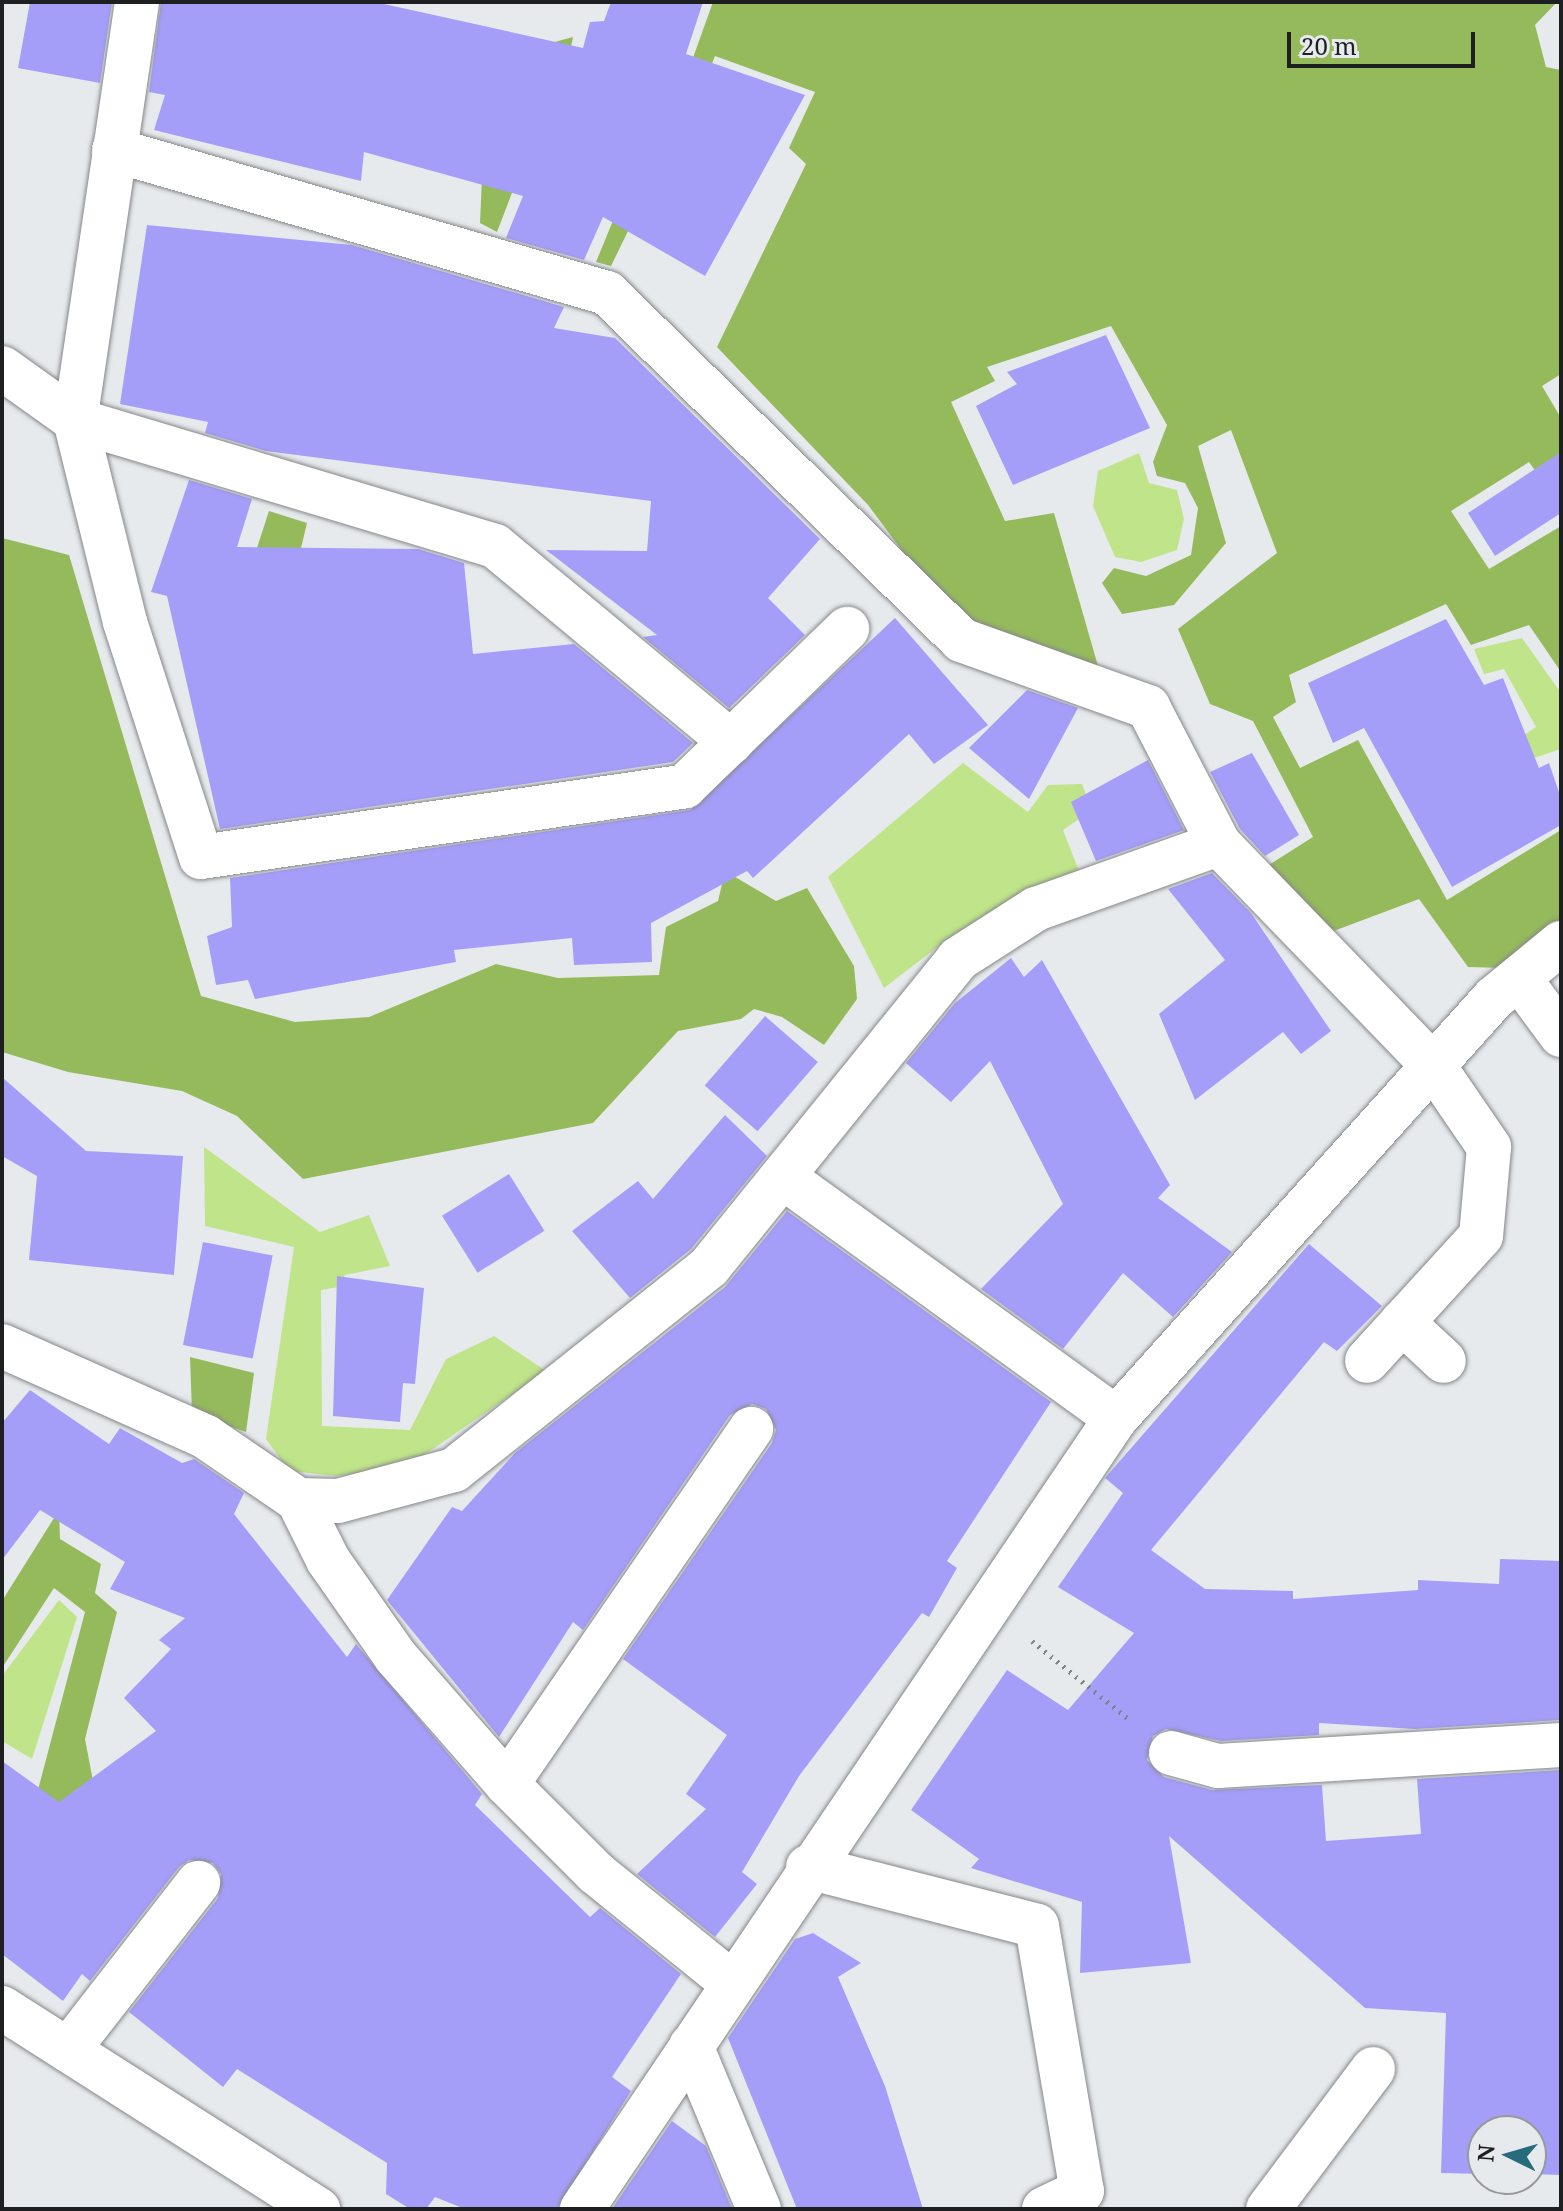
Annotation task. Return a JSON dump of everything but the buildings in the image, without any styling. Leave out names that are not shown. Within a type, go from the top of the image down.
[{"type":"street","points":[[137,2],[75,420],[125,622],[201,857],[685,786],[847,629]]},
{"type":"street","points":[[114,150],[607,293],[961,640],[1148,707],[1219,844],[1435,1068],[1489,1147],[1481,1236],[1367,1361]]},
{"type":"street","points":[[2,368],[75,420],[495,546],[731,742]]},
{"type":"street","points":[[298,1500],[338,1501],[454,1470],[709,1267],[958,959],[1036,909],[1219,844]]},
{"type":"street","points":[[582,2209],[808,1867],[1116,1418],[1519,978],[1561,943]]},
{"type":"street","points":[[1519,978],[1561,1035]]},
{"type":"street","points":[[783,1177],[1116,1418]]},
{"type":"street","points":[[1402,1322],[1444,1361]]},
{"type":"street","points":[[9,1362],[206,1437],[298,1500],[328,1560],[396,1657],[507,1784],[596,1873],[731,1982]]},
{"type":"street","points":[[507,1784],[751,1429]]},
{"type":"street","points":[[1171,1753],[1218,1766],[1561,1745]]},
{"type":"street","points":[[808,1867],[1037,1926],[1082,2191],[1044,2209]]},
{"type":"street","points":[[68,2050],[198,1883]]},
{"type":"street","points":[[2,2008],[318,2209]]},
{"type":"street","points":[[691,2046],[759,2209]]},
{"type":"street","points":[[1269,2209],[1373,2069]]},
{"type":"path","points":[[988,1605],[1171,1753]]},
{"type":"green space","points":[[713,2],[1557,2],[1535,25],[1546,67],[1561,70],[1561,374],[1542,386],[1561,418],[1561,507],[1529,462],[1451,511],[1489,569],[1561,526],[1561,672],[1529,625],[1471,645],[1446,604],[1289,675],[1296,702],[1273,717],[1300,768],[1358,740],[1447,900],[1561,830],[1561,920],[1505,968],[1468,967],[1419,899],[1331,932],[1269,865],[1313,837],[1253,721],[1210,704],[1178,629],[1277,553],[1231,430],[1198,446],[1226,543],[1174,605],[1122,614],[1102,583],[1114,568],[1146,576],[1191,555],[1198,508],[1185,483],[1157,476],[1153,462],[1167,425],[1111,326],[987,367],[995,381],[951,402],[1005,521],[1054,513],[1098,666],[954,620],[868,505],[717,347],[806,164],[789,148],[815,92],[715,56],[699,96],[681,91]]},
{"type":"green space","points":[[573,37],[567,68],[689,106],[611,266],[596,262],[658,111],[555,80],[497,232],[480,223],[482,178],[547,44]]},
{"type":"green space","points":[[1139,453],[1149,483],[1177,490],[1184,519],[1177,550],[1141,562],[1115,557],[1093,506],[1098,471]]},
{"type":"green space","points":[[269,511],[307,523],[288,603],[238,606]]},
{"type":"green space","points":[[2,538],[69,555],[201,996],[295,1022],[369,1017],[496,964],[558,978],[659,975],[666,927],[718,901],[725,871],[776,901],[807,888],[854,966],[857,999],[824,1045],[782,1017],[754,1009],[741,1019],[678,1031],[593,1123],[303,1179],[237,1116],[182,1091],[68,1072],[2,1052]]},
{"type":"green space","points":[[1522,638],[1561,693],[1561,749],[1525,761],[1512,743],[1536,727],[1504,669],[1484,674],[1474,649]]},
{"type":"green space","points":[[963,763],[1028,812],[1048,785],[1082,784],[1092,810],[1063,830],[1081,876],[948,939],[884,988],[828,877]]},
{"type":"green space","points":[[204,1147],[320,1232],[369,1215],[390,1266],[345,1275],[339,1287],[321,1290],[322,1426],[410,1430],[446,1359],[494,1336],[546,1371],[408,1466],[337,1476],[289,1471],[266,1439],[294,1247],[205,1226]]},
{"type":"green space","points":[[190,1357],[254,1373],[246,1432],[192,1413]]},
{"type":"green space","points":[[59,1510],[60,1539],[101,1564],[95,1593],[117,1612],[85,1739],[97,1802],[2,1851],[39,1786],[85,1612],[54,1588],[2,1668],[2,1601]]},
{"type":"green space","points":[[59,1600],[77,1617],[32,1759],[2,1741],[2,1676]]}]
